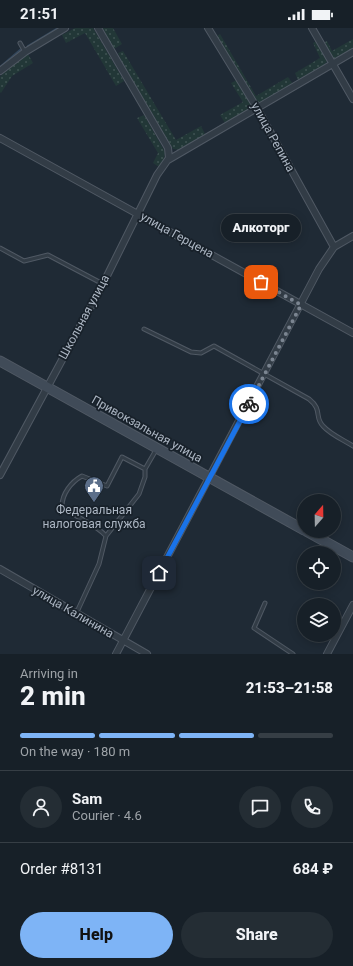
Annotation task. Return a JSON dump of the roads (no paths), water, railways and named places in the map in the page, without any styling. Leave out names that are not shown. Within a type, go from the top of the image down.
[{"type":"street","points":[[0,71],[25,52],[65,28]]},
{"type":"street","points":[[98,28],[168,148],[170,154],[168,160]]},
{"type":"street","name":"улица Репина","points":[[208,28],[257,108],[334,247]]},
{"type":"street","points":[[312,28],[353,98]]},
{"type":"street","name":"Школьная улица","points":[[0,475],[102,284],[157,176],[168,160],[353,52]]},
{"type":"street","name":"улица Герцена","points":[[0,138],[353,333]]},
{"type":"street","points":[[116,654],[265,374],[318,269],[334,247],[353,236]]},
{"type":"street","name":"Привокзальная улица","points":[[0,361],[297,526]]},
{"type":"street","name":"Привокзальная улица","points":[[319,538],[353,557]]},
{"type":"street","name":"улица Калинина","points":[[0,569],[147,654]]},
{"type":"street","points":[[327,654],[353,605]]},
{"type":"lane","points":[[20,43],[25,52]]},
{"type":"lane","points":[[0,248],[24,261],[48,255],[102,284]]},
{"type":"lane","points":[[144,329],[191,352],[200,353],[214,346],[265,374],[315,404],[319,410],[319,420],[323,427],[353,446]]},
{"type":"lane","points":[[76,614],[99,564],[106,536],[139,494],[145,477],[145,469],[157,448]]},
{"type":"lane","points":[[106,536],[100,530],[71,514],[62,506],[66,493],[73,482],[82,476],[107,486],[122,457],[145,469]]},
{"type":"lane","points":[[266,604],[257,618],[254,628],[293,654]]},
{"type":"waterway","points":[[28,46],[58,28]]},
{"type":"waterway","points":[[0,67],[20,50]]},
{"type":"place","name":"Алкоторг","points":[[261,282]]},
{"type":"place","name":"Федеральная налоговая служба","points":[[94,503]]}]
